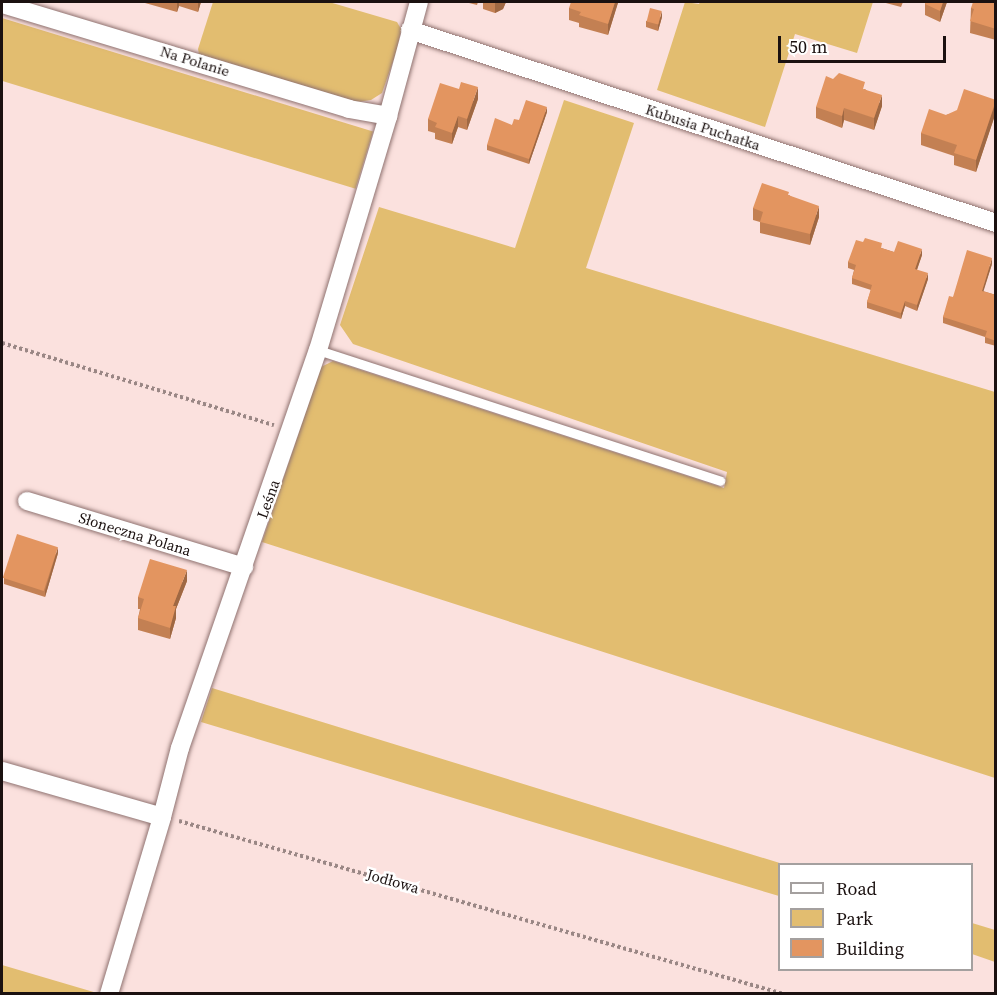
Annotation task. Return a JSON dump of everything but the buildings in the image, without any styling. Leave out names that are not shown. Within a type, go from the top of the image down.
[{"type":"street","name":"Leśna","points":[[109,993],[162,817],[183,738],[292,431],[318,350],[388,116],[419,2]]},
{"type":"street","name":"Na Polanie","points":[[2,4],[349,109],[388,116]]},
{"type":"street","name":"Kubusia Puchatka","points":[[410,30],[996,223]]},
{"type":"street","name":"Słoneczna Polana","points":[[27,501],[243,567]]},
{"type":"street","points":[[2,771],[162,817]]},
{"type":"lane","points":[[318,350],[720,481]]},
{"type":"path","points":[[2,343],[292,431]]},
{"type":"path","name":"Jodłowa","points":[[162,817],[203,826],[784,993]]},
{"type":"green space","points":[[213,2],[329,2],[397,22],[401,29],[398,47],[382,93],[371,100],[357,102],[199,54],[198,49]]},
{"type":"green space","points":[[685,2],[699,4],[700,2],[873,2],[857,53],[795,34],[765,127],[657,90]]},
{"type":"green space","points":[[2,18],[373,131],[356,189],[2,81]]},
{"type":"green space","points":[[564,100],[634,123],[586,268],[995,392],[995,778],[262,542],[321,367],[333,361],[724,488],[727,472],[353,344],[340,325],[379,207],[515,248]]},
{"type":"green space","points":[[212,688],[780,863],[778,896],[201,722]]},
{"type":"green space","points":[[973,923],[995,930],[995,962],[973,954]]},
{"type":"green space","points":[[2,965],[97,993],[2,993]]}]
